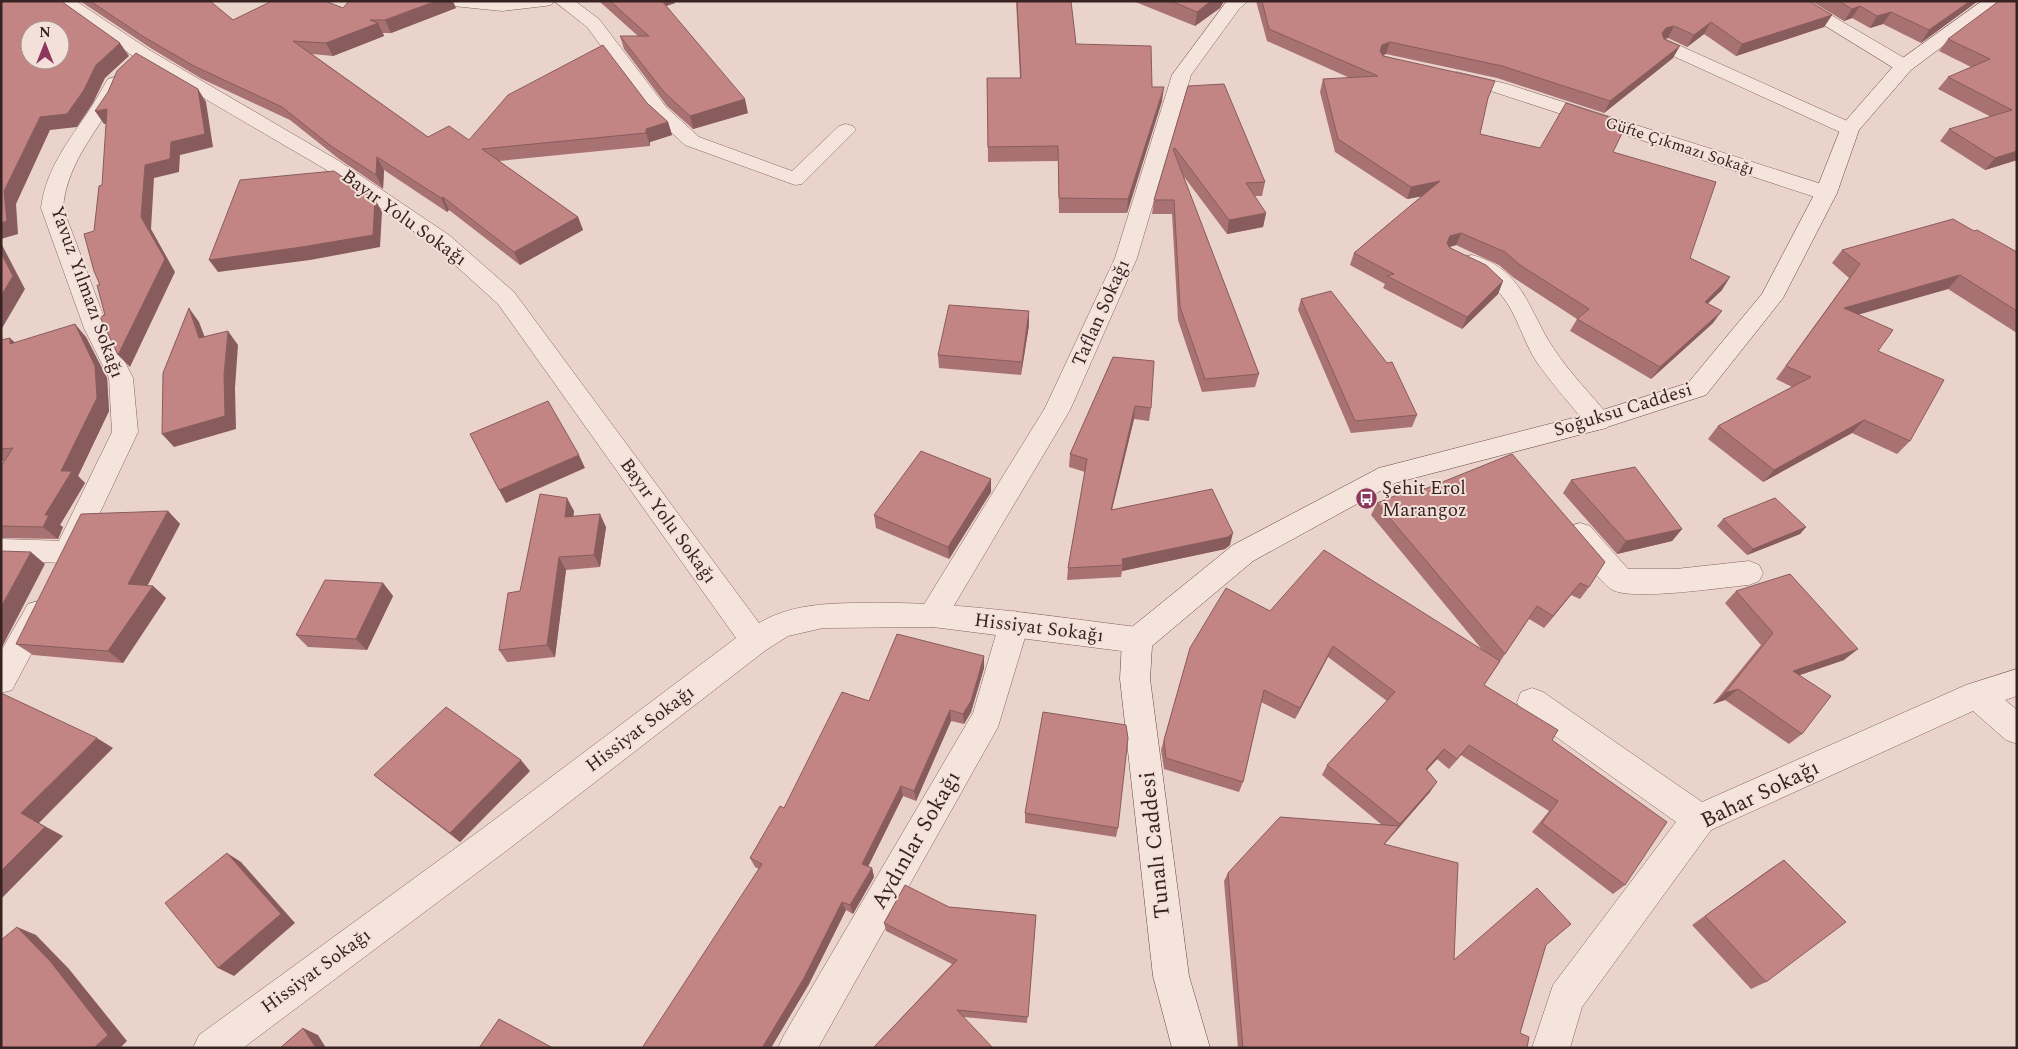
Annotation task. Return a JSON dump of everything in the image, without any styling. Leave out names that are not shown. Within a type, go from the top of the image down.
[{"type":"street","name":"Bayır Yolu Sokağı","points":[[64,1],[144,55],[332,165],[441,240],[506,298],[755,642]]},
{"type":"street","points":[[453,1],[502,6],[545,1]]},
{"type":"street","points":[[563,1],[592,23],[659,111],[692,141],[795,179],[846,130]]},
{"type":"street","name":"Taflan Sokağı","points":[[933,615],[1057,410],[1126,258],[1182,75],[1233,4],[1240,1]]},
{"type":"street","points":[[1794,1],[1904,66]]},
{"type":"street","name":"Soğuksu Caddesi","points":[[1137,640],[1242,554],[1388,475],[1502,444],[1598,421],[1697,389],[1771,298],[1826,194],[1849,129],[1904,66],[1994,1]]},
{"type":"street","points":[[1667,46],[1849,129]]},
{"type":"street","name":"Yavuz Yılmazı Sokağı","points":[[1,680],[50,587],[125,432],[121,378],[96,328],[52,208],[54,188],[68,159],[106,104],[116,79],[144,55]]},
{"type":"street","name":"Güfte Çıkmazı Sokağı","points":[[1434,73],[1500,88],[1826,194]]},
{"type":"street","points":[[1455,254],[1490,271],[1516,295],[1545,354],[1598,421]]},
{"type":"street","points":[[1502,444],[1521,466]]},
{"type":"street","points":[[1565,516],[1621,581],[1676,581],[1749,573]]},
{"type":"street","points":[[1,550],[67,552]]},
{"type":"street","name":"Hissiyat Sokağı","points":[[212,1048],[506,831],[781,624],[823,616],[933,615],[1137,640]]},
{"type":"street","name":"Aydınlar Sokağı","points":[[797,1048],[987,717],[1014,624]]},
{"type":"street","name":"Tunalı Caddesi","points":[[1137,640],[1135,679],[1170,976],[1191,1048]]},
{"type":"street","name":"Bahar Sokağı","points":[[1551,1048],[1566,998],[1699,819],[1977,695],[2017,682]]},
{"type":"street","points":[[1977,695],[2017,730]]},
{"type":"street","points":[[1532,702],[1699,819]]},
{"type":"building","points":[[1,1],[61,1],[120,43],[96,65],[84,90],[67,114],[40,117],[4,191],[7,221],[1,223]]},
{"type":"building","points":[[90,1],[210,1],[233,20],[272,1],[325,1],[343,8],[349,1],[436,1],[385,20],[370,20],[378,23],[326,43],[293,41],[428,137],[449,126],[469,140],[508,95],[603,45],[647,103],[668,122],[646,129],[646,133],[482,149],[578,217],[514,252],[443,197],[441,198],[377,157],[376,175],[331,146],[282,107],[194,66],[144,37]]},
{"type":"building","points":[[610,1],[662,1],[745,99],[690,116],[664,92],[620,36],[649,36]]},
{"type":"building","points":[[1017,1],[1071,1],[1076,44],[1151,46],[1152,87],[1164,87],[1128,199],[1059,198],[1058,146],[988,147],[987,78],[1021,78]]},
{"type":"building","points":[[1171,1],[1211,1],[1197,12]]},
{"type":"building","points":[[1262,1],[1809,1],[1832,15],[1742,44],[1711,22],[1694,35],[1674,26],[1666,28],[1662,33],[1664,39],[1680,46],[1610,101],[1502,66],[1390,42],[1382,45],[1380,51],[1383,56],[1495,81],[1488,98],[1480,134],[1540,148],[1566,103],[1627,123],[1613,152],[1716,182],[1690,258],[1730,277],[1705,302],[1722,311],[1660,367],[1577,319],[1589,309],[1520,265],[1505,252],[1461,233],[1450,236],[1447,243],[1450,248],[1486,265],[1503,281],[1467,317],[1387,276],[1394,274],[1354,253],[1440,181],[1411,187],[1338,139],[1323,79],[1378,76],[1269,29]]},
{"type":"building","points":[[1839,1],[1970,1],[1929,30],[1891,12],[1877,16],[1860,6],[1852,9]]},
{"type":"building","points":[[1999,1],[2017,1],[2017,151],[1995,158],[1949,129],[2012,110],[1948,77],[1990,59],[1948,39]]},
{"type":"building","points":[[136,53],[198,89],[205,134],[171,142],[170,159],[145,165],[141,217],[165,259],[118,355],[100,317],[105,315],[97,285],[100,285],[94,271],[84,234],[94,231],[99,186],[102,185],[107,109],[95,111],[108,92],[117,71]]},
{"type":"building","points":[[1224,84],[1265,182],[1246,183],[1266,213],[1229,220],[1175,148],[1173,149],[1259,374],[1205,379],[1180,307],[1174,200],[1154,200],[1188,86]]},
{"type":"building","points":[[334,171],[375,199],[373,235],[209,260],[240,180]]},
{"type":"building","points":[[1953,219],[2017,252],[2017,311],[1960,275],[1844,308],[1893,330],[1878,351],[1944,380],[1910,441],[1864,420],[1774,470],[1718,426],[1811,377],[1786,366],[1860,264],[1842,250]]},
{"type":"building","points":[[1,253],[13,276],[1,296]]},
{"type":"building","points":[[1331,291],[1387,363],[1392,362],[1417,415],[1355,421],[1301,299]]},
{"type":"building","points":[[949,305],[1029,311],[1022,362],[938,355]]},
{"type":"building","points":[[189,308],[199,338],[228,331],[224,375],[225,416],[162,434],[163,373]]},
{"type":"building","points":[[75,324],[95,366],[97,398],[61,471],[72,471],[45,515],[49,515],[43,527],[1,526],[1,466],[13,448],[1,449],[1,340],[10,338],[10,344]]},
{"type":"building","points":[[1113,357],[1154,361],[1151,408],[1135,406],[1111,510],[1212,489],[1233,533],[1228,537],[1122,559],[1123,565],[1068,568],[1087,459],[1070,454]]},
{"type":"building","points":[[548,401],[579,455],[499,490],[470,434]]},
{"type":"building","points":[[921,451],[991,479],[948,547],[874,515]]},
{"type":"building","points":[[1512,454],[1605,562],[1589,587],[1580,583],[1553,616],[1537,606],[1505,654],[1377,503],[1422,485],[1425,489]]},
{"type":"building","points":[[1635,467],[1682,529],[1626,541],[1571,480]]},
{"type":"building","points":[[540,494],[567,498],[565,517],[600,514],[594,555],[559,557],[547,645],[499,650],[508,593],[520,591]]},
{"type":"building","points":[[1775,498],[1806,527],[1753,549],[1723,519]]},
{"type":"building","points":[[168,511],[128,584],[153,586],[108,651],[16,644],[81,514]]},
{"type":"building","points":[[1324,550],[1500,661],[1484,685],[1558,730],[1552,740],[1667,822],[1625,885],[1542,823],[1558,801],[1469,745],[1457,759],[1444,749],[1426,769],[1437,782],[1400,824],[1327,765],[1395,692],[1333,646],[1300,708],[1264,690],[1243,782],[1166,758],[1164,740],[1190,648],[1226,588],[1270,611]]},
{"type":"building","points":[[1,551],[31,552],[1,607]]},
{"type":"building","points":[[1790,574],[1858,649],[1793,671],[1831,696],[1802,734],[1738,689],[1725,693],[1773,633],[1736,591]]},
{"type":"building","points":[[325,580],[383,583],[356,639],[296,635]]},
{"type":"building","points":[[897,634],[984,656],[971,701],[963,714],[950,710],[914,791],[901,786],[862,864],[872,868],[850,905],[842,902],[804,978],[762,1048],[642,1048],[762,864],[750,858],[780,806],[784,808],[842,692],[869,701]]},
{"type":"building","points":[[1,693],[97,738],[21,813],[45,827],[1,871]]},
{"type":"building","points":[[446,707],[521,760],[450,833],[374,775]]},
{"type":"building","points":[[1043,712],[1126,725],[1128,738],[1118,828],[1025,813]]},
{"type":"building","points":[[1280,817],[1399,826],[1384,844],[1458,863],[1454,960],[1537,888],[1571,924],[1546,945],[1520,1033],[1529,1037],[1527,1048],[1243,1048],[1228,873]]},
{"type":"building","points":[[227,853],[281,914],[218,968],[165,903]]},
{"type":"building","points":[[1784,860],[1846,922],[1766,982],[1705,916]]},
{"type":"building","points":[[905,885],[949,907],[1036,915],[1028,1017],[957,1010],[993,1048],[873,1048],[957,960],[884,923]]},
{"type":"building","points":[[17,927],[50,961],[108,1035],[94,1048],[1,1048],[1,940]]},
{"type":"building","points":[[499,1019],[553,1048],[479,1048]]},
{"type":"building","points":[[303,1028],[316,1048],[280,1048]]},
{"type":"place","name":"Şehit Erol Marangoz","points":[[1366,499]]}]
